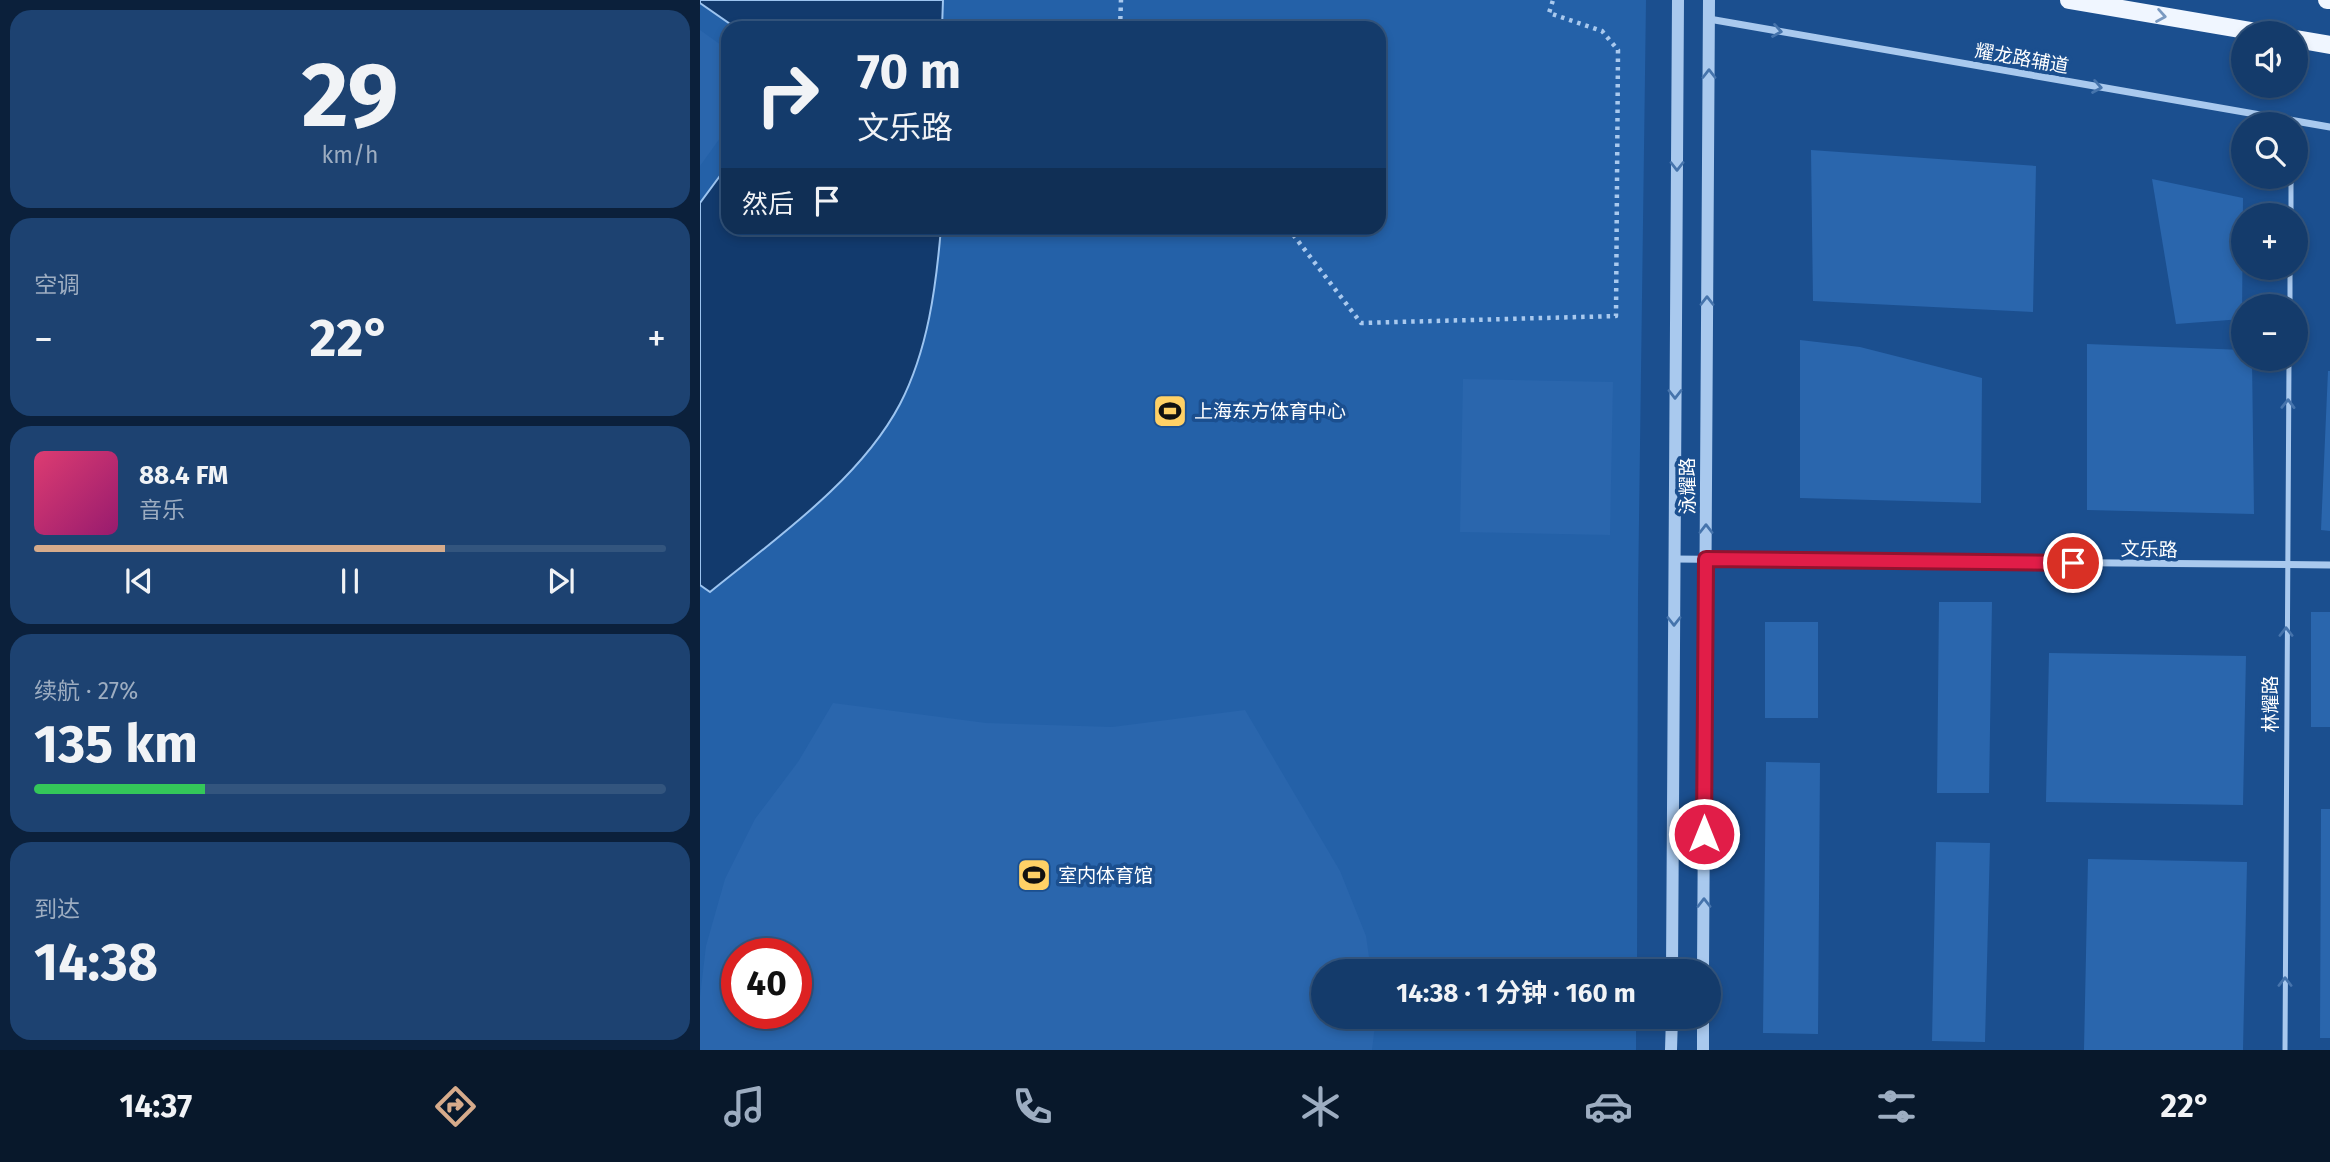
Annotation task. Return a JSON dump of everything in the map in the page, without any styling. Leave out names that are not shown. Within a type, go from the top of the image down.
[{"type":"main road","points":[[2069,0],[2231,28]]},
{"type":"main road","points":[[2308,41],[2330,45]]},
{"type":"street","name":"泳耀路","points":[[1672,959],[1678,0]]},
{"type":"street","name":"泳耀路","points":[[1703,959],[1710,0]]},
{"type":"street","name":"耀龙路辅道","points":[[1709,19],[2231,112]]},
{"type":"street","name":"耀龙路辅道","points":[[2308,125],[2330,127]]},
{"type":"street","name":"文乐路","points":[[1674,559],[2330,565]]},
{"type":"street","points":[[1671,1050],[1672,1029]]},
{"type":"street","points":[[1703,1029],[1703,1050]]},
{"type":"lane","name":"林耀路","points":[[2285,1050],[2289,371]]},
{"type":"path","points":[[1120,21],[1121,0]]},
{"type":"path","points":[[1293,235],[1361,323],[1616,316],[1618,50],[1602,31],[1549,13],[1553,0]]},
{"type":"shaded area","name":"上海东方体育中心","points":[[700,0],[1646,0],[1638,595],[1637,959],[1311,959],[1311,1029],[1636,1029],[1636,1050],[700,1050]]},
{"type":"shaded area","points":[[700,0],[943,0],[942,21],[726,21],[700,3]]},
{"type":"shaded area","points":[[721,174],[721,235],[940,235],[929,318],[918,362],[900,404],[883,432],[863,458],[814,507],[710,592],[700,585],[700,203]]},
{"type":"building","points":[[700,30],[721,45],[721,137],[700,166]]},
{"type":"building","points":[[1811,150],[2036,166],[2033,312],[1813,301]]},
{"type":"building","points":[[2152,179],[2243,198],[2243,203],[2231,203],[2231,280],[2242,280],[2242,294],[2231,294],[2231,320],[2176,324]]},
{"type":"building","points":[[1800,340],[1860,347],[1982,378],[1981,503],[1800,498]]},
{"type":"building","points":[[2087,344],[2231,350],[2231,371],[2252,371],[2254,514],[2087,510]]},
{"type":"building","points":[[2330,371],[2330,531],[2321,530]]},
{"type":"building","points":[[1463,379],[1613,382],[1610,535],[1460,532]]},
{"type":"building","points":[[1939,602],[1992,602],[1989,793],[1937,793]]},
{"type":"building","points":[[2311,612],[2330,612],[2330,727],[2311,727]]},
{"type":"building","points":[[1765,622],[1818,622],[1818,718],[1765,718]]},
{"type":"building","points":[[2049,653],[2246,656],[2243,805],[2046,802]]},
{"type":"building","name":"室内体育馆","points":[[833,703],[986,723],[1112,727],[1245,710],[1340,871],[1366,936],[1369,959],[1311,959],[1311,1029],[1375,1029],[1372,1050],[700,1050],[700,997],[706,946],[725,879],[755,819],[798,762]]},
{"type":"building","points":[[1766,762],[1820,763],[1818,1034],[1763,1033]]},
{"type":"building","points":[[2321,809],[2330,809],[2330,1038],[2320,1038]]},
{"type":"building","points":[[1936,842],[1990,843],[1985,1042],[1932,1041]]},
{"type":"building","points":[[2088,859],[2247,862],[2243,1050],[2084,1050]]},
{"type":"place","name":"上海东方体育中心","points":[[1170,411]]},
{"type":"place","name":"室内体育馆","points":[[1034,875]]},
{"type":"route","points":[[1704,834],[1706,559],[2073,563]]}]
